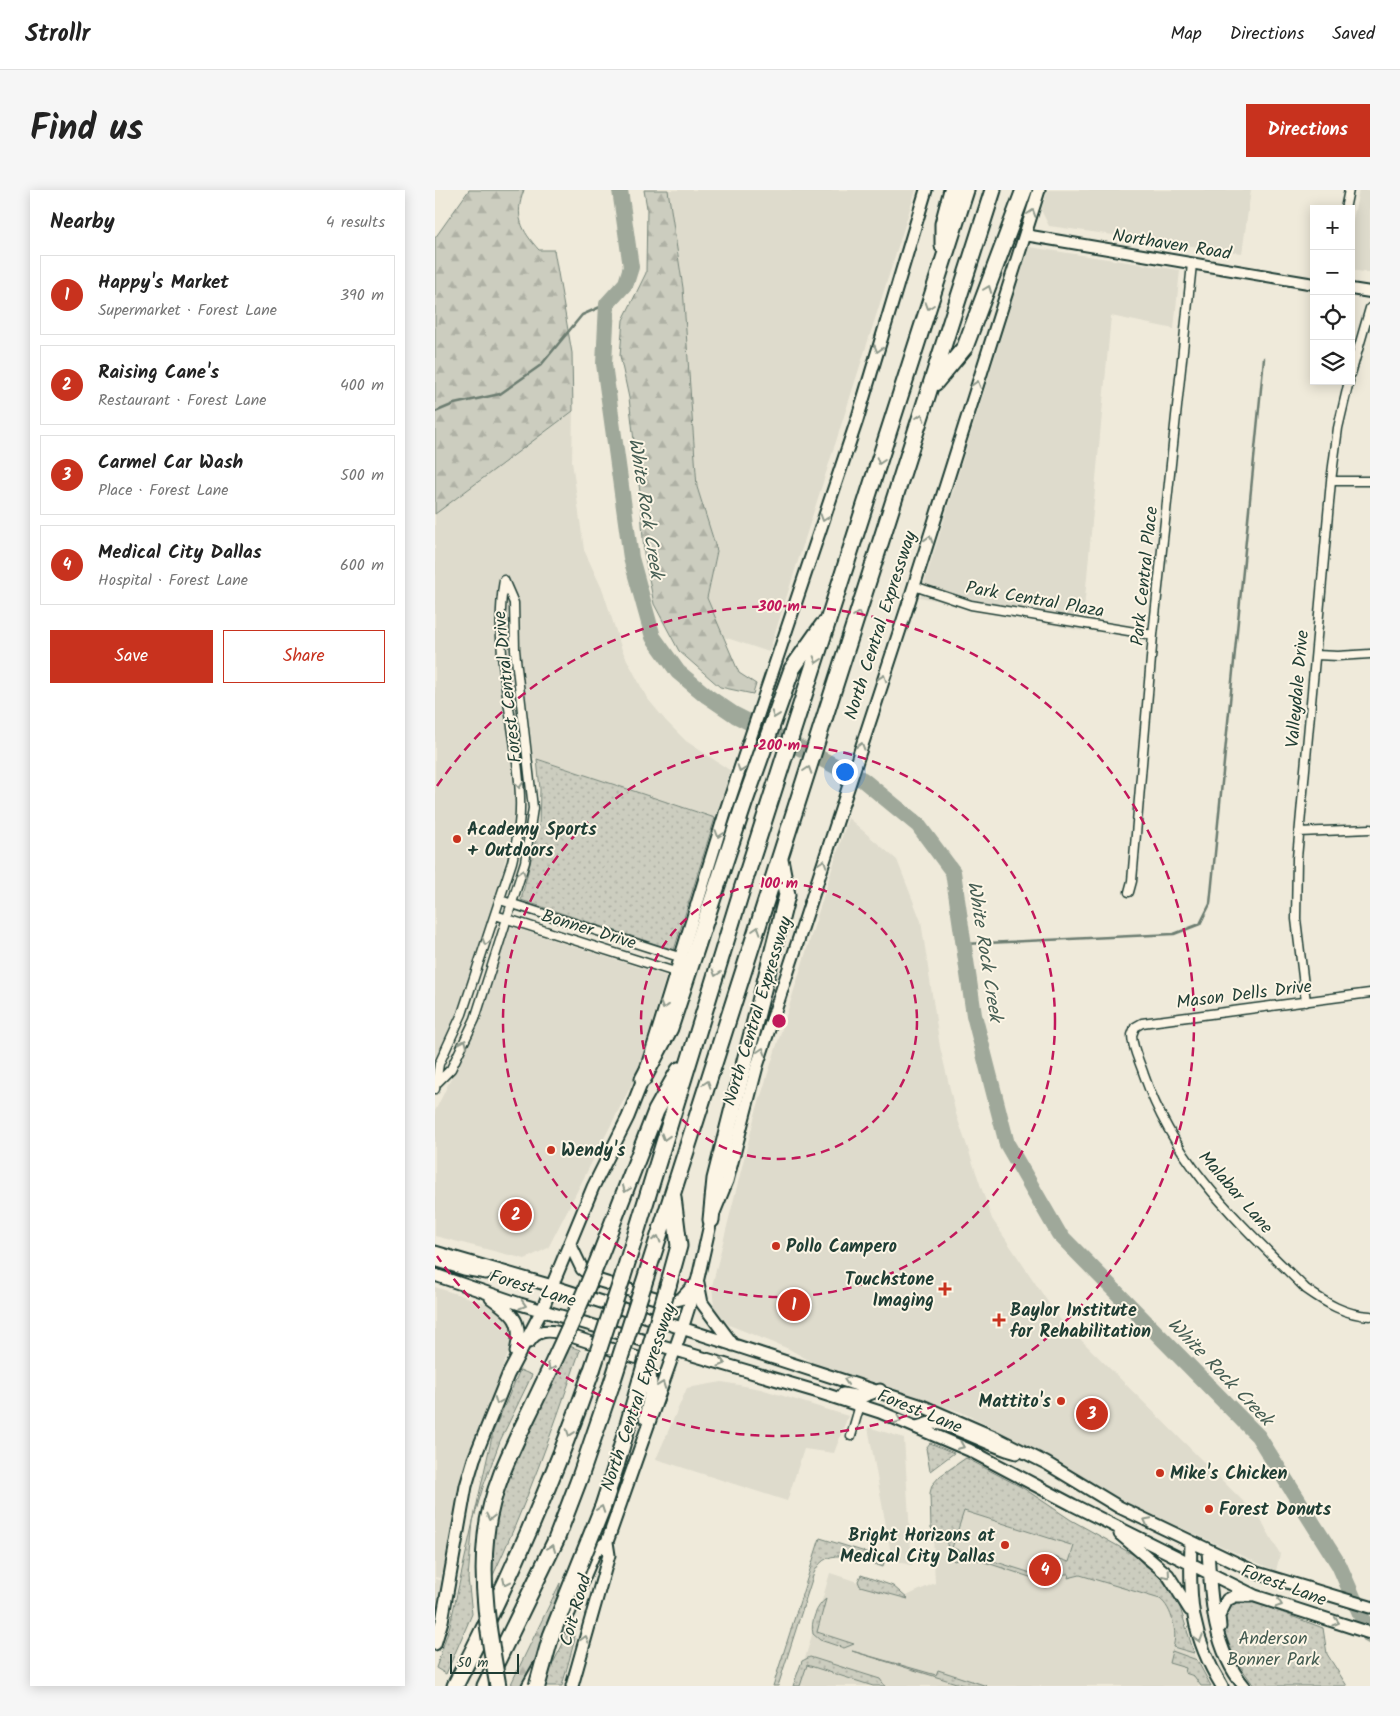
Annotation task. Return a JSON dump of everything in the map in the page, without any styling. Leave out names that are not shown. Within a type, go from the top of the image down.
[{"type":"highway","points":[[943,260],[943,224],[952,190]]},
{"type":"highway","points":[[455,1686],[519,1556],[566,1445],[592,1370],[622,1279],[695,1040],[966,190]]},
{"type":"highway","name":"North Central Expressway","points":[[485,1686],[556,1540],[583,1470],[993,190]]},
{"type":"highway","points":[[929,390],[965,347],[1023,190]]},
{"type":"highway","points":[[643,1079],[670,1028],[745,801],[792,670],[831,614]]},
{"type":"highway","points":[[711,1220],[715,1179],[787,895],[780,858]]},
{"type":"highway","points":[[498,1686],[484,1597],[486,1533],[493,1500],[512,1448],[578,1310],[656,1111],[695,1040]]},
{"type":"highway","points":[[537,1686],[551,1636],[603,1506],[616,1466],[679,1246],[673,1190]]},
{"type":"main road","points":[[435,1644],[442,1621],[466,1486],[474,1459],[513,1366],[542,1310],[593,1187],[628,1116],[643,1079],[679,957],[857,420],[927,190]]},
{"type":"main road","name":"North Central Expressway","points":[[528,1686],[569,1614],[595,1551],[607,1542],[675,1350],[698,1278],[711,1220],[727,1181],[757,1066],[867,724],[914,586],[1039,190]]},
{"type":"main road","points":[[570,1244],[577,1262],[588,1275],[661,1301],[675,1302],[681,1299],[687,1295],[698,1278]]},
{"type":"main road","name":"Forest Lane","points":[[435,1252],[552,1286],[682,1329],[880,1390],[922,1406],[1031,1455],[1119,1507],[1257,1573],[1370,1607]]},
{"type":"main road","points":[[435,1260],[478,1271],[508,1273]]},
{"type":"main road","name":"Forest Lane","points":[[435,1275],[542,1310],[815,1390],[880,1412],[969,1450],[1103,1521],[1255,1596],[1370,1633]]},
{"type":"main road","points":[[698,1278],[702,1303],[733,1345]]},
{"type":"main road","points":[[472,1288],[505,1308],[518,1323],[520,1332],[513,1366]]},
{"type":"main road","points":[[513,1366],[532,1338],[536,1334],[549,1330],[562,1332],[641,1359],[649,1366],[652,1375],[640,1448]]},
{"type":"main road","points":[[815,1390],[861,1397],[880,1390]]},
{"type":"main road","points":[[880,1390],[878,1401],[880,1412]]},
{"type":"main road","points":[[916,1427],[932,1423],[943,1425],[994,1447],[1031,1455]]},
{"type":"main road","points":[[1103,1521],[1168,1575],[1191,1610]]},
{"type":"main road","name":"Coit Road","points":[[571,1686],[609,1555],[607,1542]]},
{"type":"main road","points":[[1191,1542],[1191,1610],[1200,1644],[1210,1668],[1222,1686]]},
{"type":"main road","points":[[1208,1550],[1215,1630],[1226,1656],[1244,1686]]},
{"type":"main road","points":[[1226,1656],[1219,1616],[1223,1605],[1227,1600],[1235,1596],[1255,1596]]},
{"type":"street","points":[[1346,205],[1349,190]]},
{"type":"street","name":"Northaven Road","points":[[1025,235],[1310,283]]},
{"type":"street","name":"Park Central Place","points":[[1129,892],[1132,881],[1153,635],[1192,264]]},
{"type":"street","points":[[1355,290],[1370,292]]},
{"type":"street","points":[[1355,360],[1370,308]]},
{"type":"street","name":"Valleydale Drive","points":[[1306,1002],[1296,918],[1299,832],[1331,481],[1348,385]]},
{"type":"street","points":[[1331,481],[1370,481]]},
{"type":"street","name":"Forest Central Drive","points":[[504,580],[514,603],[515,650],[533,808],[530,839],[512,904],[475,1020],[451,1069],[436,1086],[439,1064],[462,1014],[500,900],[517,837],[521,807],[517,763],[501,651],[500,605],[504,580]]},
{"type":"street","name":"Park Central Plaza","points":[[914,586],[971,605],[1153,635]]},
{"type":"street","points":[[1316,655],[1370,654]]},
{"type":"street","points":[[517,763],[529,763]]},
{"type":"street","points":[[1299,832],[1370,829]]},
{"type":"street","name":"Bonner Drive","points":[[500,900],[679,957]]},
{"type":"street","name":"Bonner Drive","points":[[495,915],[675,972]]},
{"type":"street","name":"Mason Dells Drive","points":[[1132,1038],[1135,1027],[1142,1023],[1370,993]]},
{"type":"street","name":"Malabar Lane","points":[[1132,1038],[1149,1090],[1170,1133],[1206,1186],[1306,1289],[1323,1301],[1345,1312],[1370,1316]]},
{"type":"street","points":[[851,1436],[860,1405]]},
{"type":"shaded area","points":[[668,190],[916,190],[769,652],[721,636],[707,597],[717,551],[697,487],[683,288]]},
{"type":"shaded area","points":[[1048,190],[1251,190],[1242,253],[1049,226],[1041,210]]},
{"type":"shaded area","points":[[1359,190],[1370,190],[1370,273],[1355,271],[1355,210]]},
{"type":"shaded area","points":[[1029,247],[1180,270],[1174,329],[1111,316],[1082,631],[920,597]]},
{"type":"shaded area","points":[[573,411],[572,461],[584,550],[603,591],[622,650],[647,698],[666,721],[686,741],[731,771],[715,818],[513,751],[516,811],[502,874],[450,1033],[435,1061],[435,514]]},
{"type":"shaded area","points":[[848,818],[897,860],[921,921],[940,1047],[956,1114],[992,1219],[1058,1317],[1260,1518],[1280,1554],[1276,1571],[1133,1506],[1033,1448],[961,1412],[812,1362],[789,1349],[729,1325],[714,1307],[712,1286],[755,1115]]},
{"type":"shaded area","points":[[510,926],[666,976],[636,1076],[548,1248],[525,1259],[435,1236],[435,1111],[475,1030]]},
{"type":"shaded area","points":[[435,1287],[491,1305],[508,1321],[515,1335],[476,1439],[444,1579],[435,1577]]},
{"type":"shaded area","points":[[722,1382],[761,1389],[848,1416],[834,1453],[804,1449],[787,1501],[656,1459],[687,1388]]},
{"type":"shaded area","points":[[868,1427],[904,1438],[912,1566],[892,1559]]},
{"type":"shaded area","points":[[965,1457],[1032,1491],[1067,1517],[1134,1554],[1144,1564],[1152,1567],[1173,1594],[1200,1667],[1212,1686],[797,1686],[830,1573],[904,1597],[935,1583],[931,1486],[939,1476]]},
{"type":"shaded area","points":[[435,1579],[444,1581],[435,1616]]},
{"type":"green space","points":[[469,190],[524,190],[521,199],[520,215],[524,229],[539,250],[554,250],[572,353],[573,411],[435,514],[435,238]]},
{"type":"green space","points":[[644,190],[668,190],[683,288],[697,487],[717,551],[707,598],[739,673],[756,684],[753,694],[720,687],[679,651],[654,604],[644,553],[640,493],[629,398],[620,356],[623,320],[646,273],[647,208]]},
{"type":"green space","points":[[537,759],[715,818],[674,950],[521,900],[539,827],[540,789]]},
{"type":"green space","points":[[567,1345],[580,1350],[538,1468],[515,1527],[489,1584],[491,1538],[501,1489]]},
{"type":"green space","points":[[520,1370],[532,1375],[500,1441],[483,1487],[474,1519],[493,1432]]},
{"type":"green space","points":[[930,1443],[954,1453],[930,1471],[926,1448]]},
{"type":"green space","points":[[966,1458],[1023,1488],[1071,1520],[1134,1555],[1144,1565],[1155,1571],[1178,1601],[1194,1653],[1173,1647],[1175,1635],[1173,1621],[1168,1608],[1160,1599],[1080,1575],[1068,1578],[1069,1574],[1061,1574],[1058,1581],[1052,1586],[1056,1571],[1050,1568],[1054,1557],[1069,1562],[1074,1546],[964,1511],[952,1548],[1047,1578],[1049,1581],[1045,1588],[1045,1582],[960,1554],[957,1560],[954,1561],[950,1556],[946,1540],[931,1528],[930,1493],[932,1485],[940,1476]]},
{"type":"green space","points":[[473,1522],[468,1578],[472,1614],[446,1674],[436,1668],[450,1625]]},
{"type":"green space","points":[[820,1538],[885,1558],[883,1567],[845,1556],[827,1558],[820,1564],[814,1573],[778,1686],[773,1686]]},
{"type":"green space","points":[[861,1575],[893,1586],[908,1599],[860,1586],[858,1581]]},
{"type":"green space","points":[[560,1583],[550,1623],[534,1662],[521,1686],[510,1686]]},
{"type":"green space","points":[[826,1599],[817,1632],[854,1644],[844,1648],[820,1640],[813,1634],[815,1614]]},
{"type":"green space","name":"Anderson Bonner Park","points":[[1246,1599],[1323,1628],[1327,1654],[1347,1686],[1254,1686],[1235,1659],[1221,1623],[1232,1602]]},
{"type":"green space","points":[[571,1628],[575,1639],[562,1686],[545,1686],[550,1669]]},
{"type":"green space","points":[[852,1651],[936,1675],[938,1670],[987,1686],[966,1686]]},
{"type":"green space","points":[[1172,1651],[1197,1660],[1211,1686],[1201,1686],[1194,1676],[1185,1673],[1186,1668],[1169,1663]]},
{"type":"green space","points":[[810,1657],[880,1679],[885,1686],[873,1686],[807,1665],[800,1686],[793,1686],[802,1661]]},
{"type":"waterway","name":"White Rock Creek","points":[[620,190],[631,267],[626,283],[607,304],[604,364],[631,558],[653,637],[678,672],[707,696],[735,715],[863,780],[918,825],[953,872],[974,1015],[1007,1144],[1059,1234],[1258,1436],[1339,1565],[1370,1636]]},
{"type":"waterway","points":[[435,412],[454,404],[500,394],[541,365],[582,315],[607,304]]},
{"type":"waterway","points":[[964,944],[1174,934],[1200,924],[1210,904],[1264,358]]},
{"type":"place","name":"Academy Sports + Outdoors","points":[[457,839]]},
{"type":"place","name":"Wendy's","points":[[551,1150]]},
{"type":"place","name":"Raising Cane's","points":[[516,1215]]},
{"type":"place","name":"Pollo Campero","points":[[776,1246]]},
{"type":"place","name":"Touchstone Imaging","points":[[945,1289]]},
{"type":"place","name":"Happy's Market","points":[[794,1305]]},
{"type":"place","name":"Baylor Institute for Rehabilitation","points":[[999,1320]]},
{"type":"place","name":"Mattito's","points":[[1061,1401]]},
{"type":"place","name":"Carmel Car Wash","points":[[1092,1414]]},
{"type":"place","name":"Mike's Chicken","points":[[1160,1473]]},
{"type":"place","name":"Forest Donuts","points":[[1209,1509]]},
{"type":"place","name":"Bright Horizons at Medical City Dallas","points":[[1005,1545]]},
{"type":"place","name":"Medical City Dallas","points":[[1045,1570]]}]
